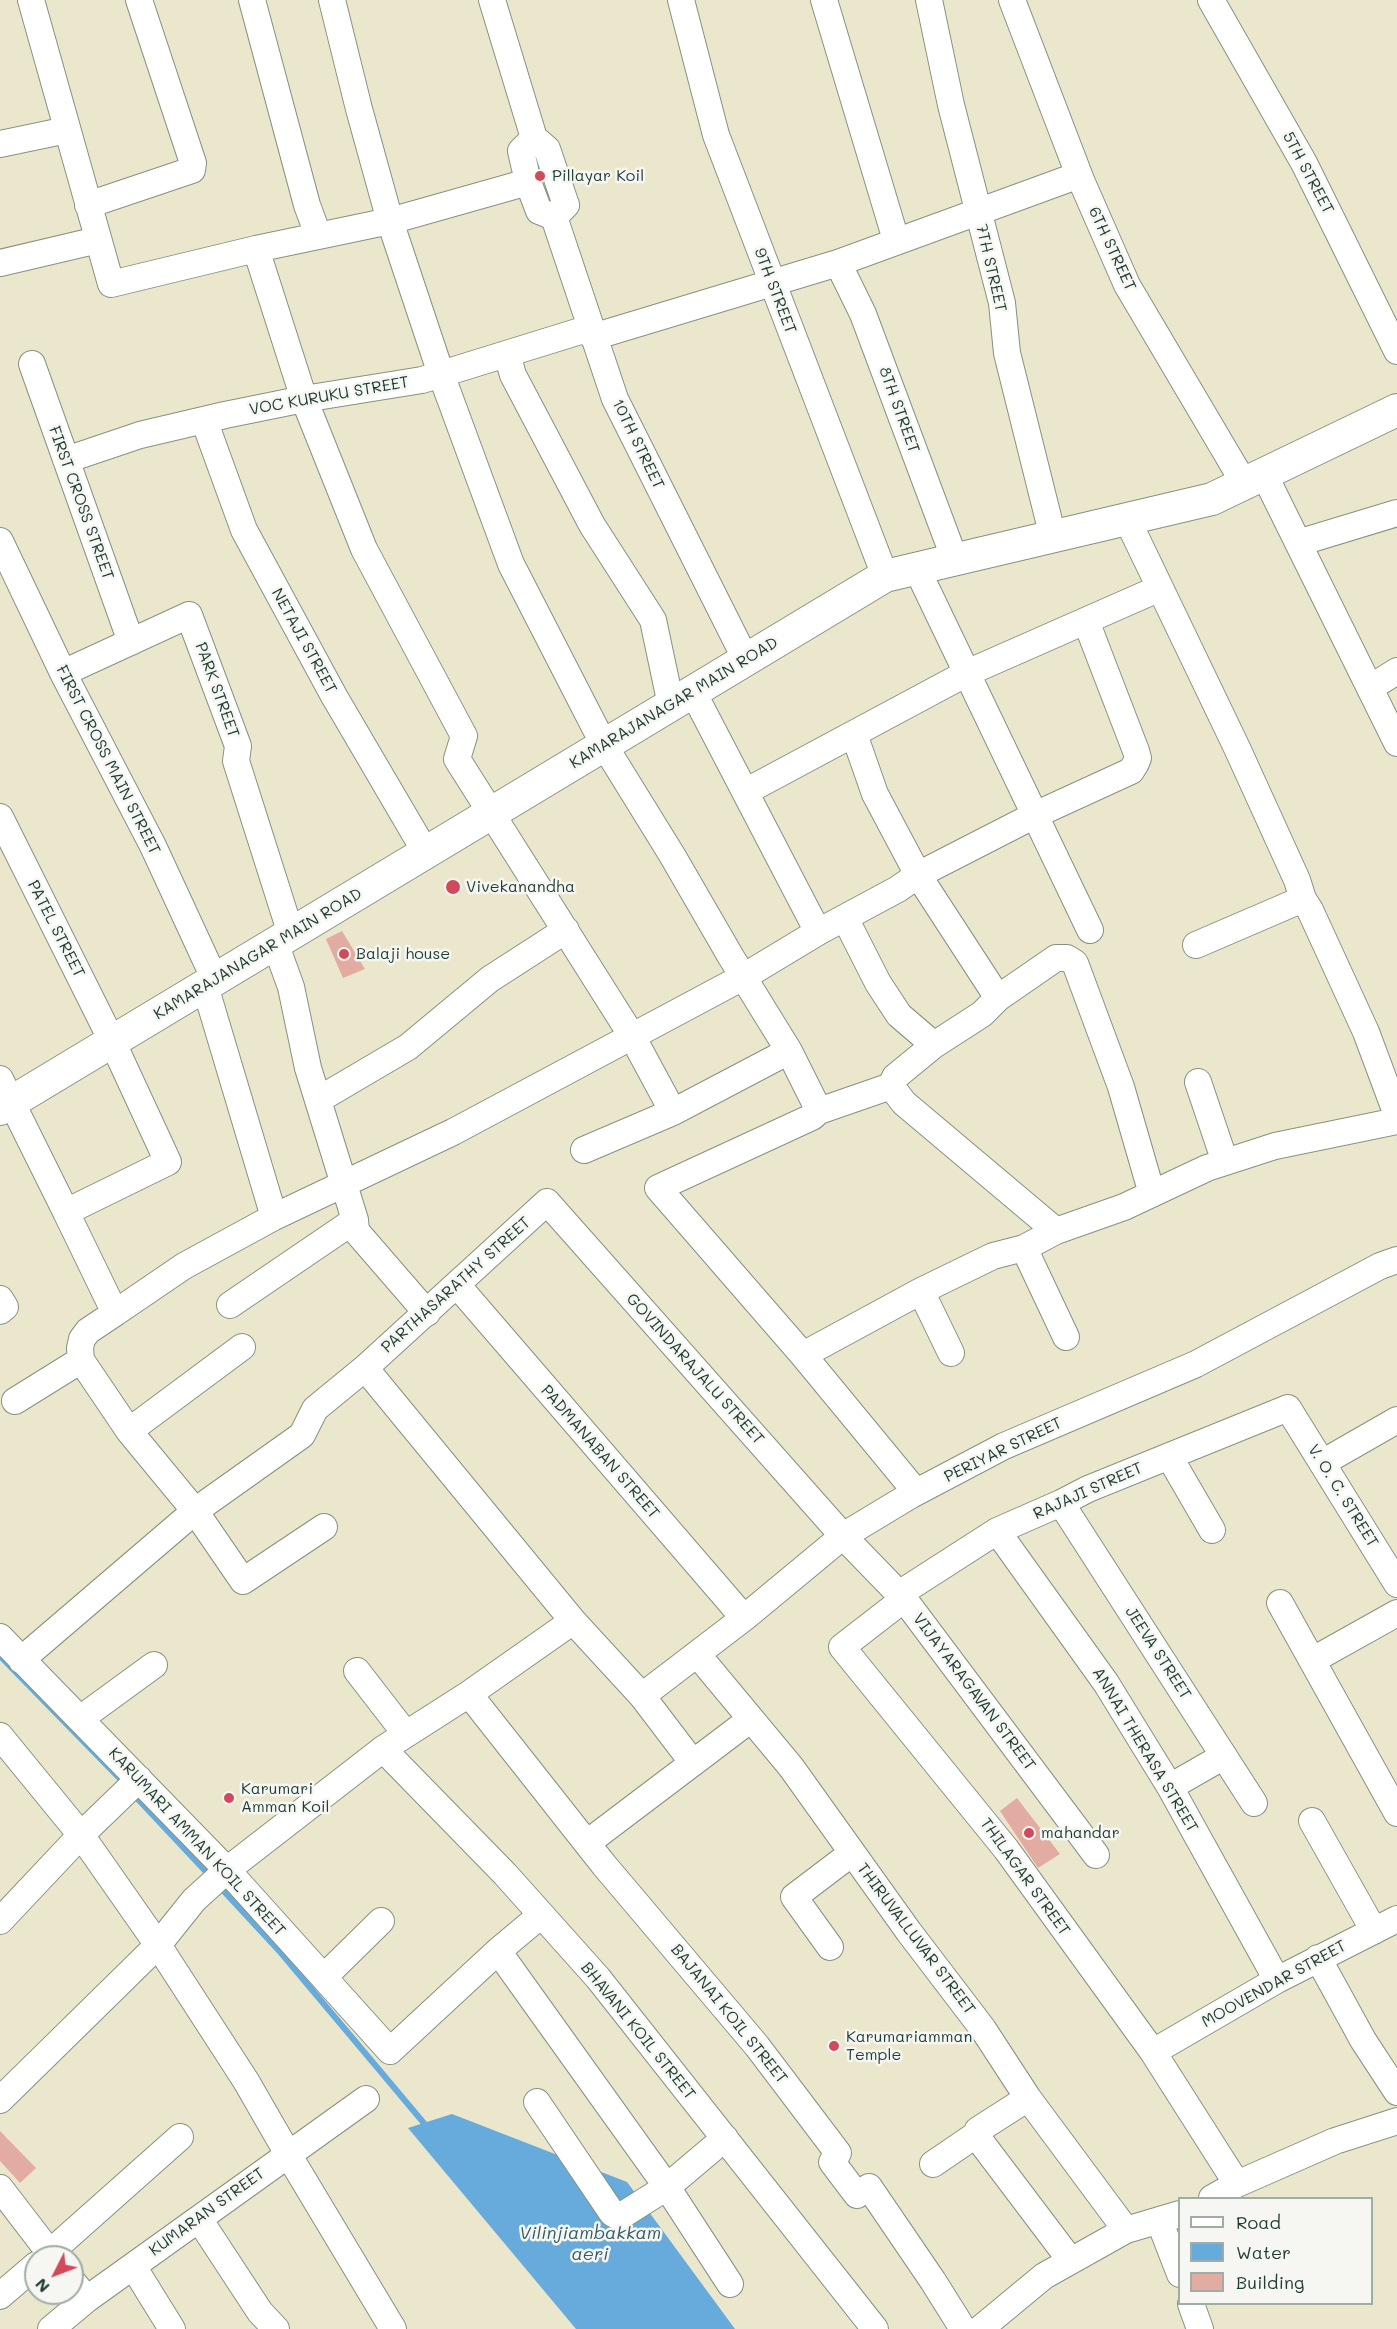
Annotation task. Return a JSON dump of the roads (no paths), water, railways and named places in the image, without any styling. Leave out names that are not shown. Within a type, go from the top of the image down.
[{"type":"main road","name":"KAMARAJANAGAR MAIN ROAD","points":[[4,1097],[112,1041],[885,576],[1212,499],[1397,410]]},
{"type":"street","points":[[31,0],[111,284],[256,249],[390,221],[528,182]]},
{"type":"street","points":[[88,205],[192,170],[193,163],[139,0]]},
{"type":"street","points":[[252,0],[306,205],[318,235]]},
{"type":"street","points":[[332,0],[359,110],[390,221],[441,374],[511,564],[604,745],[789,1051],[819,1112]]},
{"type":"street","points":[[492,0],[534,138],[547,149],[566,205],[554,217],[538,211],[528,182],[521,151],[534,138]]},
{"type":"street","name":"9TH STREET","points":[[681,0],[716,135],[885,576]]},
{"type":"street","points":[[824,0],[896,240]]},
{"type":"street","name":"7TH STREET","points":[[929,0],[951,105],[1002,303],[1007,353],[1053,537]]},
{"type":"street","name":"6TH STREET","points":[[1012,0],[1079,175],[1127,285],[1298,543],[1397,743]]},
{"type":"street","name":"5TH STREET","points":[[1211,0],[1304,164],[1397,351]]},
{"type":"street","points":[[0,144],[67,130]]},
{"type":"street","name":"VOC KURUKU STREET","points":[[66,460],[140,435],[304,399],[422,380],[507,354],[592,333],[838,263],[1079,175]]},
{"type":"street","name":"10TH STREET","points":[[554,217],[615,399],[746,660]]},
{"type":"street","points":[[0,263],[98,240]]},
{"type":"street","points":[[256,249],[304,399],[364,549],[464,736],[457,759],[632,1036],[673,1112]]},
{"type":"street","name":"8TH STREET","points":[[838,263],[863,314],[955,560]]},
{"type":"street","points":[[507,354],[513,375],[592,525],[653,620],[682,698],[745,792],[818,932]]},
{"type":"street","name":"FIRST CROSS STREET","points":[[32,364],[131,642]]},
{"type":"street","name":"NETAJI STREET","points":[[204,420],[244,531],[334,696],[426,853]]},
{"type":"street","points":[[1298,543],[1397,513]]},
{"type":"street","points":[[1127,519],[1237,748],[1366,1032],[1397,1115]]},
{"type":"street","name":"FIRST CROSS MAIN STREET","points":[[0,540],[63,673],[153,846],[210,983],[274,1217]]},
{"type":"street","points":[[917,569],[1090,930]]},
{"type":"street","points":[[745,792],[967,673],[1160,588]]},
{"type":"street","name":"PARK STREET","points":[[63,673],[189,615],[238,746],[236,761],[283,938]]},
{"type":"street","points":[[324,1527],[243,1581],[195,1511],[129,1431],[81,1360],[82,1339],[88,1331],[184,1266],[274,1217],[453,1132],[745,976],[818,932],[898,889],[918,874],[1035,815],[1131,771],[1138,758],[1086,621]]},
{"type":"street","points":[[1370,688],[1397,671]]},
{"type":"street","points":[[854,734],[875,794],[918,874],[998,998]]},
{"type":"street","name":"PATEL STREET","points":[[1,823],[112,1041]]},
{"type":"street","points":[[1196,945],[1304,899]]},
{"type":"street","points":[[845,918],[878,983],[899,1015],[934,1046]]},
{"type":"street","points":[[318,1100],[408,1047],[490,979],[566,930]]},
{"type":"street","points":[[283,938],[308,1068],[355,1220],[356,1231],[427,1313]]},
{"type":"street","points":[[916,1492],[658,1188],[819,1112],[891,1086],[895,1077],[934,1046],[982,1014],[998,998],[1056,958],[1067,958],[1075,963],[1121,1087],[1152,1194]]},
{"type":"street","points":[[66,1212],[168,1162],[112,1041]]},
{"type":"street","points":[[584,1150],[673,1112],[789,1051]]},
{"type":"street","points":[[1198,1082],[1226,1162]]},
{"type":"street","points":[[891,1086],[904,1103],[1056,1232]]},
{"type":"street","points":[[4,1097],[66,1212],[115,1313]]},
{"type":"street","points":[[802,1355],[921,1291],[993,1256],[1024,1248],[1056,1232],[1124,1207],[1206,1168],[1275,1146],[1397,1121]]},
{"type":"street","name":"PARTHASARATHY STREET","points":[[8,1650],[195,1511],[302,1435],[315,1409],[427,1313],[547,1202]]},
{"type":"street","name":"GOVINDARAJALU STREET","points":[[547,1202],[843,1536]]},
{"type":"street","points":[[230,1305],[355,1220]]},
{"type":"street","points":[[1024,1248],[1066,1337]]},
{"type":"street","name":"PERIYAR STREET","points":[[642,1696],[744,1618],[843,1536],[916,1492],[1004,1446],[1196,1364],[1380,1266],[1397,1260]]},
{"type":"street","name":"PADMANABAN STREET","points":[[457,1285],[744,1618]]},
{"type":"street","points":[[921,1291],[951,1353]]},
{"type":"street","points":[[0,1299],[5,1307],[0,1311]]},
{"type":"street","points":[[129,1431],[242,1347]]},
{"type":"street","points":[[15,1401],[81,1360]]},
{"type":"street","points":[[365,1368],[573,1621],[642,1696],[693,1763]]},
{"type":"street","name":"RAJAJI STREET","points":[[902,1597],[997,1530],[1088,1489],[1288,1408]]},
{"type":"street","name":"V. O. C. STREET","points":[[1288,1408],[1394,1572]]},
{"type":"street","points":[[1322,1463],[1397,1420]]},
{"type":"street","points":[[1169,1456],[1212,1530]]},
{"type":"street","name":"JEEVA STREET","points":[[1061,1503],[1254,1803]]},
{"type":"street","name":"ANNAI THERASA STREET","points":[[997,1530],[1106,1683],[1170,1787],[1277,1980]]},
{"type":"street","name":"VIJAYARAGAVAN STREET","points":[[843,1536],[902,1597],[1096,1855]]},
{"type":"street","name":"THILAGAR STREET","points":[[902,1597],[842,1647],[1006,1849],[1153,2052],[1237,2184]]},
{"type":"street","points":[[1280,1603],[1397,1813]]},
{"type":"street","points":[[1312,1659],[1397,1613]]},
{"type":"street","points":[[0,2100],[158,1945],[194,1900],[223,1874],[405,1733],[469,1694],[573,1621]]},
{"type":"street","name":"KARUMARI AMMAN KOIL STREET","points":[[8,1650],[80,1719],[223,1874],[324,1977],[390,2051],[498,1951]]},
{"type":"street","name":"THIRUVALLUVAR STREET","points":[[697,1654],[791,1767],[983,2029],[1028,2098],[1126,2230]]},
{"type":"street","points":[[80,1719],[154,1665]]},
{"type":"street","points":[[357,1671],[405,1733]]},
{"type":"street","name":"BAJANAI KOIL STREET","points":[[469,1694],[587,1843],[757,2046],[838,2153],[832,2162],[857,2195],[869,2187],[963,2329]]},
{"type":"street","points":[[587,1843],[751,1719]]},
{"type":"street","points":[[0,1736],[87,1830],[246,2081],[393,2329]]},
{"type":"street","name":"BHAVANI KOIL STREET","points":[[383,1749],[505,1874],[598,1978],[875,2329]]},
{"type":"street","points":[[1170,1787],[1224,1756]]},
{"type":"street","points":[[0,1921],[87,1830],[137,1782]]},
{"type":"street","points":[[1312,1821],[1374,1931]]},
{"type":"street","points":[[830,1947],[794,1897],[852,1853]]},
{"type":"street","points":[[541,1915],[498,1951],[667,2187],[730,2284]]},
{"type":"street","name":"MOOVENDAR STREET","points":[[1153,2052],[1277,1980],[1397,1919]]},
{"type":"street","points":[[324,1977],[381,1921]]},
{"type":"street","points":[[1318,1958],[1363,2040],[1397,2092]]},
{"type":"street","points":[[933,2164],[977,2134],[978,2130],[1028,2098]]},
{"type":"street","name":"KUMARAN STREET","points":[[84,2288],[133,2266],[366,2099]]},
{"type":"street","points":[[537,2102],[612,2213],[621,2216],[667,2187],[725,2138]]},
{"type":"street","points":[[1215,2197],[1237,2184],[1335,2141],[1397,2121]]},
{"type":"street","points":[[977,2134],[1071,2261]]},
{"type":"street","points":[[60,2245],[180,2137]]},
{"type":"street","points":[[0,2188],[37,2245]]},
{"type":"street","points":[[980,2329],[1044,2276],[1126,2230],[1169,2217],[1178,2268]]},
{"type":"street","points":[[200,2219],[260,2312],[276,2329]]},
{"type":"street","points":[[133,2266],[172,2329]]},
{"type":"street","points":[[0,2296],[24,2276]]},
{"type":"street","name":"KUMARAN STREET","points":[[51,2329],[68,2305]]},
{"type":"street","points":[[1191,2305],[1200,2329]]},
{"type":"water","name":"Vilinjiambakkam aeri","points":[[452,2114],[627,2182],[735,2329],[576,2329],[408,2128]]},
{"type":"waterway","points":[[0,1656],[125,1784]]},
{"type":"waterway","points":[[133,1794],[210,1876]]},
{"type":"waterway","points":[[219,1886],[281,1953],[428,2128]]},
{"type":"place","name":"Pillayar Koil","points":[[540,176]]},
{"type":"place","name":"Vivekanandha","points":[[453,887]]},
{"type":"place","name":"Balaji house","points":[[344,954]]},
{"type":"place","name":"Karumari Amman Koil","points":[[229,1798]]},
{"type":"place","name":"mahandar","points":[[1029,1833]]},
{"type":"place","name":"Karumariamman Temple","points":[[834,2046]]}]
